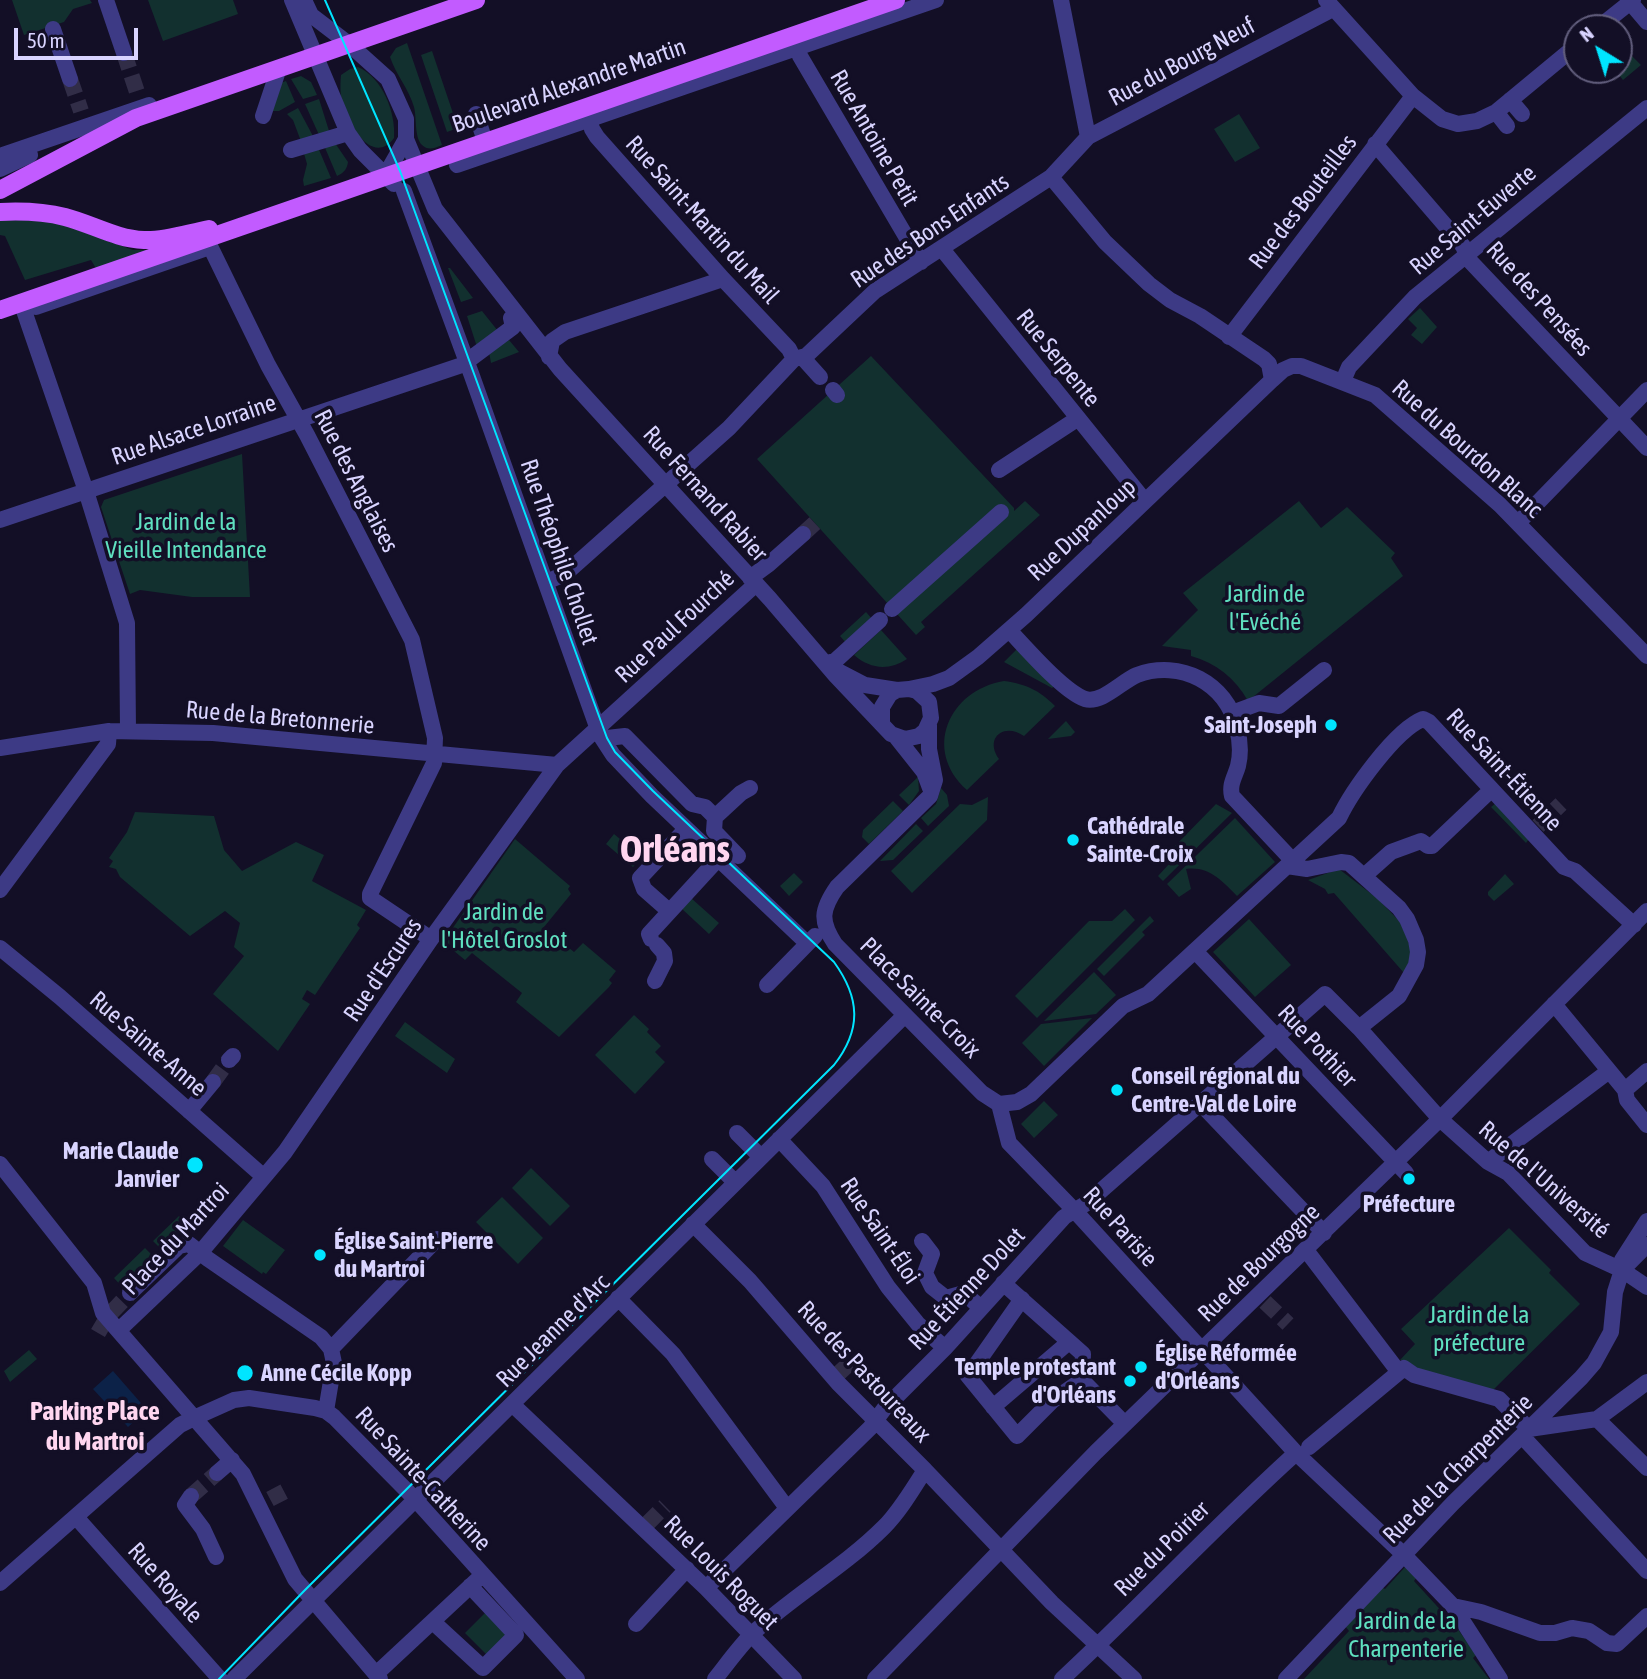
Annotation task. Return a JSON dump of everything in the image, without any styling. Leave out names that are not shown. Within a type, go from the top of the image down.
[{"type":"main road","points":[[0,190],[140,108],[279,68],[308,52],[476,0]]},
{"type":"main road","name":"Boulevard Alexandre Martin","points":[[0,212],[30,212],[65,217],[120,236],[143,240],[163,239],[259,219],[485,141],[587,113],[795,41],[896,0]]},
{"type":"main road","name":"Boulevard Alexandre Martin","points":[[0,310],[22,306],[209,244],[259,219]]},
{"type":"street","points":[[106,0],[124,53]]},
{"type":"street","points":[[292,0],[308,52],[348,133],[360,150],[443,232],[528,340],[551,349]]},
{"type":"street","points":[[304,0],[311,15],[388,79],[406,119],[405,139],[386,176]]},
{"type":"street","points":[[345,41],[453,0]]},
{"type":"street","points":[[795,41],[936,0]]},
{"type":"street","points":[[1060,0],[1076,48],[1088,137]]},
{"type":"street","points":[[1615,14],[1631,1],[1647,22]]},
{"type":"street","points":[[1330,4],[1413,96],[1451,123],[1466,124],[1496,112],[1563,57]]},
{"type":"street","name":"Rue du Bourg Neuf","points":[[1088,137],[1330,4]]},
{"type":"street","points":[[53,29],[70,79]]},
{"type":"street","name":"Rue Antoine Petit","points":[[795,41],[814,80],[921,262]]},
{"type":"street","points":[[0,156],[85,124],[308,52]]},
{"type":"street","points":[[263,116],[279,68]]},
{"type":"street","name":"Rue des Bouteilles","points":[[1229,337],[1413,96]]},
{"type":"street","points":[[1510,100],[1522,114]]},
{"type":"street","name":"Rue Saint-Euverte","points":[[1343,381],[1349,367],[1415,298],[1647,108]]},
{"type":"street","points":[[1496,112],[1507,126]]},
{"type":"street","points":[[457,165],[587,113]]},
{"type":"street","name":"Rue Saint-Martin du Mail","points":[[587,113],[597,136],[723,279],[789,349],[820,377]]},
{"type":"street","points":[[476,114],[485,141]]},
{"type":"street","points":[[0,166],[36,152],[85,124]]},
{"type":"street","points":[[291,150],[348,133]]},
{"type":"street","name":"Rue des Bons Enfants","points":[[545,582],[565,575],[875,291],[1051,177],[1088,137]]},
{"type":"street","points":[[405,139],[435,209],[498,292],[551,349]]},
{"type":"street","name":"Rue des Pensées","points":[[1375,144],[1463,246],[1470,261],[1647,448]]},
{"type":"street","points":[[440,158],[432,170],[431,186],[440,209],[551,349]]},
{"type":"street","points":[[1051,177],[1105,242],[1133,270],[1170,300],[1200,316],[1264,359],[1269,364],[1272,380]]},
{"type":"street","name":"Rue Théophile Chollet","points":[[404,191],[599,731],[613,755],[717,860],[807,943]]},
{"type":"street","name":"Rue des Anglaises","points":[[209,244],[268,365],[412,640],[436,738],[435,752]]},
{"type":"street","name":"Rue Serpente","points":[[942,249],[1140,495]]},
{"type":"street","points":[[551,349],[565,332],[723,279]]},
{"type":"street","points":[[0,318],[22,306],[86,491],[127,623],[128,730]]},
{"type":"street","name":"Rue Alsace Lorraine","points":[[0,520],[467,362],[512,323]]},
{"type":"street","name":"Rue Fernand Rabier","points":[[551,349],[665,484],[882,724]]},
{"type":"street","name":"Rue du Bourdon Blanc","points":[[1272,380],[1283,370],[1301,366],[1375,395],[1451,459],[1518,523],[1647,656]]},
{"type":"street","name":"Rue Dupanloup","points":[[903,690],[949,678],[978,657],[1272,380]]},
{"type":"street","points":[[1518,523],[1647,390]]},
{"type":"street","points":[[999,470],[1077,419]]},
{"type":"street","points":[[826,663],[835,661],[1001,512]]},
{"type":"street","name":"Rue Paul Fourché","points":[[599,731],[803,534]]},
{"type":"street","points":[[1009,630],[1060,681],[1083,698],[1098,698],[1135,676],[1148,671],[1168,669],[1194,675],[1210,684],[1226,702],[1237,726],[1240,751],[1230,788],[1232,796],[1290,863],[1307,869],[1341,862],[1349,863],[1399,908],[1416,940],[1416,965],[1399,996],[1359,1028]]},
{"type":"street","name":"Rue Fernand Rabier","points":[[826,663],[856,682],[903,690]]},
{"type":"street","points":[[1232,713],[1259,704],[1279,706],[1324,670]]},
{"type":"street","points":[[903,690],[917,691],[929,702],[929,749],[934,773],[931,790],[924,772],[882,724],[882,707],[890,694],[903,690]]},
{"type":"street","name":"Rue Saint-Étienne","points":[[1290,863],[1339,818],[1350,795],[1397,738],[1423,719],[1430,722],[1491,790],[1535,830],[1564,867],[1575,870],[1634,925]]},
{"type":"street","points":[[897,738],[919,736],[929,725]]},
{"type":"street","name":"Rue de la Bretonnerie","points":[[0,748],[25,742],[108,737],[128,730],[213,733],[557,765]]},
{"type":"street","points":[[599,731],[607,738],[625,736],[692,804],[705,807],[715,817]]},
{"type":"street","name":"Rue d'Escures","points":[[264,1177],[285,1152],[431,939],[557,765],[599,731]]},
{"type":"street","points":[[0,890],[108,737]]},
{"type":"street","points":[[431,939],[373,902],[370,894],[434,763],[435,752]]},
{"type":"street","points":[[738,856],[714,831],[715,817],[750,788]]},
{"type":"street","name":"Place Sainte-Croix","points":[[931,790],[930,796],[921,807],[837,887],[828,900],[824,914],[826,930],[835,944],[982,1093],[999,1104]]},
{"type":"street","points":[[1364,876],[1391,852],[1421,841],[1432,846],[1491,790]]},
{"type":"street","points":[[669,911],[644,889],[640,878],[686,829]]},
{"type":"street","points":[[654,981],[666,961],[664,953],[649,934],[717,860]]},
{"type":"street","points":[[999,1104],[1017,1102],[1031,1094],[1123,1006],[1148,994],[1290,863]]},
{"type":"street","name":"Rue de Bourgogne","points":[[874,1679],[1125,1424],[1201,1351],[1262,1299],[1324,1233],[1401,1167],[1440,1119],[1647,911]]},
{"type":"street","points":[[767,985],[816,934],[826,930]]},
{"type":"street","name":"Rue Sainte-Anne","points":[[0,948],[60,997],[264,1177]]},
{"type":"street","name":"Rue Pothier","points":[[1195,951],[1401,1167]]},
{"type":"street","name":"Rue Étienne Dolet","points":[[706,1588],[875,1422],[884,1409],[945,1348],[1064,1217],[1087,1203],[1325,994],[1359,1028]]},
{"type":"street","points":[[1554,1003],[1625,1090],[1627,1100],[1647,1125]]},
{"type":"street","name":"Rue Jeanne d'Arc","points":[[234,1679],[905,1015]]},
{"type":"street","name":"Rue de l'Université","points":[[1359,1028],[1440,1119],[1488,1162],[1507,1173],[1585,1253],[1620,1269],[1647,1287]]},
{"type":"street","points":[[1488,1162],[1609,1071]]},
{"type":"street","points":[[1625,1090],[1647,1071]]},
{"type":"street","points":[[189,1111],[213,1082]]},
{"type":"street","name":"Rue Parisie","points":[[999,1104],[1009,1143],[1075,1211],[1201,1351],[1453,1606],[1500,1679]]},
{"type":"street","points":[[1201,1104],[1324,1233]]},
{"type":"street","points":[[737,1133],[761,1157]]},
{"type":"street","name":"Rue Saint-Éloi","points":[[779,1139],[823,1186],[888,1287],[918,1324],[945,1348]]},
{"type":"street","points":[[712,1158],[735,1182]]},
{"type":"street","name":"Place du Martroi","points":[[0,1164],[94,1283],[103,1313],[200,1422],[264,1502],[293,1575],[378,1677]]},
{"type":"street","name":"Place du Martroi","points":[[119,1330],[200,1254],[264,1177]]},
{"type":"street","points":[[1620,1269],[1647,1221]]},
{"type":"street","name":"Rue des Pastoureaux","points":[[693,1224],[750,1282],[875,1422],[925,1470],[1052,1603],[1134,1679]]},
{"type":"street","points":[[331,1349],[437,1239]]},
{"type":"street","points":[[922,1241],[932,1254],[925,1273],[932,1287],[946,1298],[964,1293],[980,1307]]},
{"type":"street","points":[[130,1293],[178,1245],[189,1244],[321,1337],[331,1349],[334,1363],[326,1411]]},
{"type":"street","points":[[1620,1269],[1647,1245]]},
{"type":"street","points":[[1306,1250],[1398,1371],[1404,1368],[1414,1375],[1499,1399],[1647,1572]]},
{"type":"street","name":"Rue de la Charpenterie","points":[[1286,1679],[1404,1554],[1581,1378],[1611,1332],[1620,1269]]},
{"type":"street","points":[[1003,1283],[1083,1354],[1082,1380],[1125,1424]]},
{"type":"street","points":[[618,1298],[673,1354],[786,1508]]},
{"type":"street","points":[[1022,1299],[968,1376],[1017,1436],[1052,1401],[1082,1380]]},
{"type":"street","points":[[993,1407],[1069,1342]]},
{"type":"street","name":"Rue du Poirier","points":[[1062,1679],[1234,1508],[1398,1371]]},
{"type":"street","points":[[1526,1433],[1597,1419],[1647,1382]]},
{"type":"street","name":"Rue Sainte-Catherine","points":[[200,1422],[234,1400],[248,1398],[326,1411],[415,1499],[476,1581],[570,1677]]},
{"type":"street","name":"Rue Louis Roguet","points":[[512,1404],[645,1526],[794,1679]]},
{"type":"street","points":[[1597,1419],[1647,1468]]},
{"type":"street","points":[[1,1581],[180,1425],[200,1422]]},
{"type":"street","points":[[217,1473],[232,1460]]},
{"type":"street","points":[[715,1679],[751,1635],[836,1569],[884,1527],[902,1506],[925,1470]]},
{"type":"street","points":[[191,1496],[185,1505],[203,1529],[216,1557]]},
{"type":"street","name":"Rue Royale","points":[[76,1517],[220,1679]]},
{"type":"street","points":[[636,1623],[687,1569]]},
{"type":"street","points":[[378,1677],[433,1622],[476,1581],[516,1635],[483,1668],[433,1622]]},
{"type":"street","points":[[1453,1606],[1481,1612],[1540,1633],[1555,1633],[1572,1628],[1589,1631],[1607,1643],[1617,1644],[1647,1616]]},
{"type":"green space","points":[[12,0],[90,0],[92,3],[73,9],[64,22],[24,35]]},
{"type":"green space","points":[[148,0],[233,0],[238,14],[163,41]]},
{"type":"green space","points":[[407,43],[442,145],[434,148],[427,148],[419,142],[412,100],[390,57],[396,48]]},
{"type":"green space","points":[[432,51],[458,128],[447,132],[421,55]]},
{"type":"green space","points":[[1633,57],[1641,65],[1633,72]]},
{"type":"green space","points":[[358,67],[367,72],[381,88],[393,118],[394,138],[379,148],[364,141],[352,126],[344,109],[341,75]]},
{"type":"green space","points":[[301,76],[311,82],[317,95],[303,99],[291,79]]},
{"type":"green space","points":[[286,81],[295,102],[279,111],[270,111],[278,84]]},
{"type":"green space","points":[[319,99],[330,134],[320,137],[305,104]]},
{"type":"green space","points":[[298,108],[314,138],[302,144],[293,120],[287,114]]},
{"type":"green space","points":[[1239,114],[1260,148],[1235,162],[1214,129]]},
{"type":"green space","points":[[323,143],[335,143],[348,162],[342,174],[337,176]]},
{"type":"green space","points":[[317,145],[331,178],[304,186],[307,164],[303,150]]},
{"type":"green space","points":[[0,218],[56,222],[133,250],[152,250],[97,270],[91,260],[25,280],[5,236],[0,235]]},
{"type":"green space","points":[[450,268],[473,298],[461,302]]},
{"type":"green space","points":[[1420,308],[1437,327],[1422,344],[1411,335],[1417,328],[1408,319]]},
{"type":"green space","points":[[482,311],[498,331],[477,347],[467,316]]},
{"type":"green space","points":[[509,340],[519,352],[491,363],[489,352]]},
{"type":"green space","points":[[871,356],[1014,511],[1025,501],[1040,515],[921,622],[925,627],[916,635],[757,459]]},
{"type":"green space","name":"Jardin de la Vieille Intendance","points":[[242,454],[250,597],[192,597],[140,590],[130,594],[101,507],[104,500]]},
{"type":"green space","name":"Jardin de l'Evéché","points":[[1299,501],[1321,528],[1347,507],[1395,553],[1391,558],[1403,576],[1248,701],[1231,679],[1217,667],[1191,656],[1191,650],[1162,646],[1198,610],[1183,593]]},
{"type":"green space","points":[[866,612],[873,620],[847,644],[840,636]]},
{"type":"green space","points":[[881,630],[907,659],[880,667],[866,663],[854,655]]},
{"type":"green space","points":[[1019,647],[1056,685],[1052,688],[1004,662]]},
{"type":"green space","points":[[1004,681],[1032,689],[1055,706],[1024,736],[1010,731],[998,734],[994,745],[999,759],[967,790],[953,774],[946,757],[944,740],[948,724],[956,709],[969,696]]},
{"type":"green space","points":[[1066,721],[1075,732],[1071,736],[1048,739]]},
{"type":"green space","points":[[918,777],[919,791],[909,805],[899,795]]},
{"type":"green space","points":[[941,788],[947,795],[949,806],[928,826],[921,818],[936,804]]},
{"type":"green space","points":[[988,797],[987,820],[912,893],[891,871],[960,804],[972,805]]},
{"type":"green space","points":[[893,801],[903,811],[869,844],[862,837],[863,830]]},
{"type":"green space","points":[[1496,803],[1529,839],[1526,843],[1491,807]]},
{"type":"green space","points":[[1216,804],[1232,813],[1163,881],[1158,876],[1170,863],[1171,850]]},
{"type":"green space","points":[[135,812],[214,816],[224,850],[242,871],[296,842],[324,855],[312,881],[366,910],[357,925],[360,928],[315,995],[307,990],[302,999],[310,1004],[278,1051],[213,994],[244,956],[234,947],[240,923],[225,911],[190,936],[120,877],[116,869],[109,867],[113,861],[109,858],[127,832]]},
{"type":"green space","points":[[1235,818],[1275,862],[1237,896],[1208,872],[1186,869],[1191,889],[1179,897],[1167,884]]},
{"type":"green space","points":[[916,824],[923,831],[893,860],[880,861]]},
{"type":"green space","points":[[614,834],[642,857],[633,867],[606,844]]},
{"type":"green space","name":"Jardin de l'Hôtel Groslot","points":[[515,839],[570,886],[568,889],[571,894],[544,927],[574,952],[583,943],[616,971],[609,980],[612,983],[609,987],[559,1037],[516,1002],[522,993],[472,953],[465,960],[443,942]]},
{"type":"green space","points":[[1339,869],[1378,899],[1405,927],[1412,957],[1404,973],[1334,893],[1328,894],[1325,889],[1308,880]]},
{"type":"green space","points":[[794,873],[803,882],[789,896],[780,886]]},
{"type":"green space","points":[[1505,874],[1514,884],[1494,901],[1488,892]]},
{"type":"green space","points":[[691,898],[719,923],[709,934],[681,908]]},
{"type":"green space","points":[[1125,909],[1135,920],[1037,1018],[1015,996],[1089,921],[1112,921]]},
{"type":"green space","points":[[1150,916],[1154,921],[1142,932],[1145,935],[1104,976],[1097,969]]},
{"type":"green space","points":[[1249,919],[1291,965],[1255,997],[1213,952]]},
{"type":"green space","points":[[1094,972],[1116,995],[1096,1014],[1044,1021]]},
{"type":"green space","points":[[634,1015],[649,1029],[647,1032],[661,1046],[655,1052],[665,1062],[635,1094],[595,1055]]},
{"type":"green space","points":[[1092,1018],[1044,1066],[1022,1043],[1041,1024]]},
{"type":"green space","points":[[405,1022],[455,1059],[447,1073],[395,1036]]},
{"type":"green space","points":[[1044,1101],[1058,1115],[1034,1138],[1021,1124]]},
{"type":"green space","points":[[531,1168],[570,1206],[550,1226],[512,1188]]},
{"type":"green space","points":[[502,1197],[543,1238],[518,1264],[476,1222]]},
{"type":"green space","points":[[179,1216],[189,1225],[162,1250],[153,1241]]},
{"type":"green space","points":[[243,1220],[285,1250],[266,1274],[262,1274],[223,1246]]},
{"type":"green space","name":"Jardin de la préfecture","points":[[1509,1228],[1580,1304],[1491,1392],[1415,1370],[1404,1360],[1400,1360],[1415,1344],[1401,1329]]},
{"type":"green space","points":[[145,1248],[154,1257],[123,1288],[114,1278]]},
{"type":"green space","points":[[29,1350],[37,1359],[10,1382],[4,1371]]},
{"type":"green space","name":"Jardin de la Charpenterie","points":[[1406,1566],[1417,1577],[1414,1581],[1457,1628],[1476,1655],[1473,1658],[1489,1679],[1304,1679],[1349,1631],[1345,1626],[1381,1587],[1385,1589]]},
{"type":"green space","points":[[487,1611],[511,1636],[489,1657],[465,1633]]},
{"type":"water","points":[[113,1371],[147,1410],[128,1427],[93,1389]]},
{"type":"tunnel","points":[[124,53],[137,92]]},
{"type":"tunnel","points":[[70,79],[81,111]]},
{"type":"tunnel","points":[[803,534],[815,523]]},
{"type":"tunnel","points":[[1538,826],[1561,804]]},
{"type":"tunnel","points":[[213,1082],[229,1060]]},
{"type":"tunnel","points":[[98,1333],[108,1316],[130,1293]]},
{"type":"tunnel","points":[[1265,1302],[1288,1324]]},
{"type":"tunnel","points":[[838,1374],[850,1363]]},
{"type":"tunnel","points":[[191,1496],[217,1473]]},
{"type":"tunnel","points":[[270,1499],[289,1489]]},
{"type":"tunnel","points":[[647,1524],[665,1506]]},
{"type":"tram line","points":[[219,1679],[304,1591],[834,1065],[849,1039],[854,1014],[849,988],[834,962],[653,791],[615,752],[607,738],[400,171],[325,0]]},
{"type":"place","name":"Saint-Joseph","points":[[1331,725]]},
{"type":"place","name":"Cathédrale Sainte-Croix","points":[[1073,840]]},
{"type":"place","name":"Conseil régional du Centre-Val de Loire","points":[[1117,1090]]},
{"type":"place","name":"Marie Claude Janvier","points":[[195,1165]]},
{"type":"place","name":"Préfecture","points":[[1409,1179]]},
{"type":"place","name":"Église Saint-Pierre du Martroi","points":[[320,1255]]},
{"type":"place","name":"Église Réformée d'Orléans","points":[[1141,1367]]},
{"type":"place","name":"Anne Cécile Kopp","points":[[245,1373]]},
{"type":"place","name":"Temple protestant d'Orléans","points":[[1130,1381]]},
{"type":"district","name":"Orléans","points":[[675,850]]},
{"type":"district","name":"Parking Place du Martroi","points":[[95,1427]]}]
